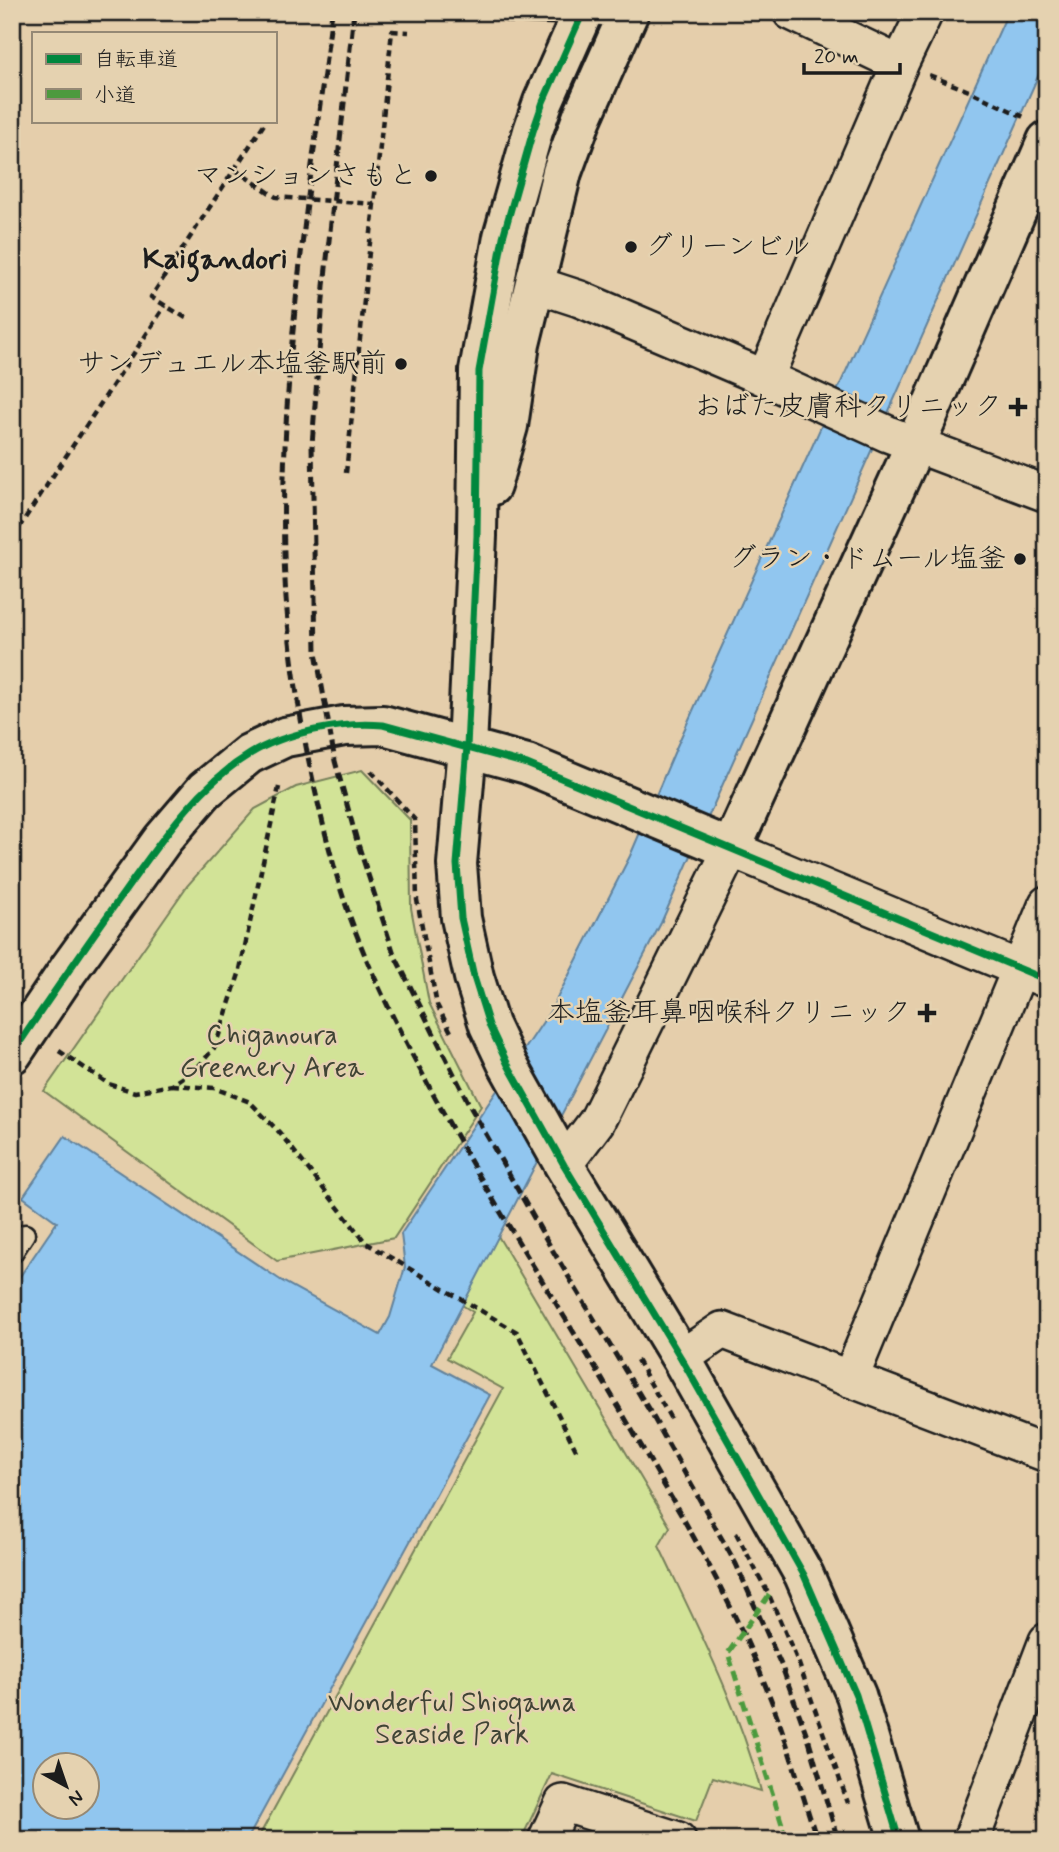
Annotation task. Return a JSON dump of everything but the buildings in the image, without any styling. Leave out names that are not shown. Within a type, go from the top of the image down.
[{"type":"street","points":[[791,12],[900,64]]},
{"type":"street","points":[[765,378],[925,12]]},
{"type":"street","points":[[582,14],[543,102],[503,237],[479,371],[477,536],[467,747],[457,864],[461,918],[489,1024],[508,1065],[558,1154],[681,1358],[804,1575],[856,1695],[899,1840]]},
{"type":"street","points":[[477,536],[508,426],[520,344],[562,172],[582,118],[627,15]]},
{"type":"street","points":[[558,1154],[597,1121],[717,843],[902,439],[1036,129]]},
{"type":"street","points":[[534,284],[580,299],[902,439],[1047,494]]},
{"type":"street","points":[[12,1054],[69,969],[163,839],[205,790],[249,754],[285,737],[344,726],[370,724],[527,764],[1034,975]]},
{"type":"street","points":[[849,1379],[1034,975],[1047,904]]},
{"type":"street","points":[[681,1358],[722,1330],[1047,1454]]},
{"type":"street","points":[[971,1840],[1047,1642]]},
{"type":"street","points":[[546,1840],[563,1803],[678,1840]]},
{"type":"lane","points":[[510,12],[627,15]]},
{"type":"lane","points":[[12,1254],[25,1234]]},
{"type":"path","points":[[346,473],[392,31],[410,32]]},
{"type":"path","points":[[900,64],[969,91],[1036,129]]},
{"type":"path","points":[[186,318],[151,297],[265,122]]},
{"type":"path","points":[[234,169],[275,197],[374,204]]},
{"type":"path","points":[[12,538],[165,306]]},
{"type":"path","points":[[172,1085],[197,1068],[215,1047],[239,974],[279,787]]},
{"type":"path","points":[[60,1051],[109,1084],[135,1092],[172,1085],[214,1088],[250,1102],[279,1132],[366,1243],[517,1332],[578,1454]]},
{"type":"path","points":[[637,1360],[671,1419]]},
{"type":"path","points":[[732,1525],[769,1595],[799,1664],[851,1812]]},
{"type":"green space","name":"Chiganoura Greenery Area","points":[[362,770],[410,820],[411,908],[429,1003],[481,1106],[394,1238],[277,1261],[44,1091],[187,886],[255,809],[296,787]]},
{"type":"green space","name":"Wonderful Shiogama Seaside Park","points":[[498,1236],[670,1527],[659,1546],[729,1697],[761,1791],[713,1777],[696,1821],[552,1774],[521,1840],[257,1840],[503,1389],[447,1358],[473,1312],[462,1305]]},
{"type":"water","points":[[1008,12],[1047,12],[1047,56],[661,923],[432,1364],[490,1395],[247,1840],[12,1840],[12,1288],[57,1222],[23,1197],[65,1136],[282,1281],[380,1335],[390,1317],[405,1267],[401,1234],[551,1010],[630,856]]},
{"type":"railway","points":[[332,12],[304,231],[289,379],[284,526],[286,598],[294,671],[313,780],[330,852],[348,911],[367,959],[423,1075],[473,1165],[668,1491],[735,1617],[772,1701],[817,1840]]},
{"type":"railway","points":[[354,12],[324,286],[312,445],[316,652],[335,761],[357,841],[394,954],[471,1108],[652,1415],[736,1564],[782,1667],[809,1741],[838,1840]]},
{"type":"marked path","points":[[769,1595],[728,1653],[787,1840]]},
{"type":"cycle path","points":[[583,12],[533,131],[503,237],[479,371],[477,536],[467,747],[457,864],[461,918],[474,977],[489,1025],[508,1065],[564,1165],[681,1358],[804,1575],[856,1695],[899,1840]]},
{"type":"cycle path","points":[[12,1054],[152,853],[196,798],[231,767],[264,747],[314,730],[350,725],[383,725],[527,764],[1047,980]]},
{"type":"place","name":"マンションさもと","points":[[431,176]]},
{"type":"place","name":"グリーンビル","points":[[631,247]]},
{"type":"place","name":"サンデュエル本塩釜駅前","points":[[401,364]]},
{"type":"place","name":"おばた皮膚科クリニック","points":[[1018,407]]},
{"type":"place","name":"グラン・ドムール塩釜","points":[[1020,559]]},
{"type":"place","name":"本塩釜耳鼻咽喉科クリニック","points":[[927,1013]]},
{"type":"district","name":"Kaigandori","points":[[215,259]]}]
